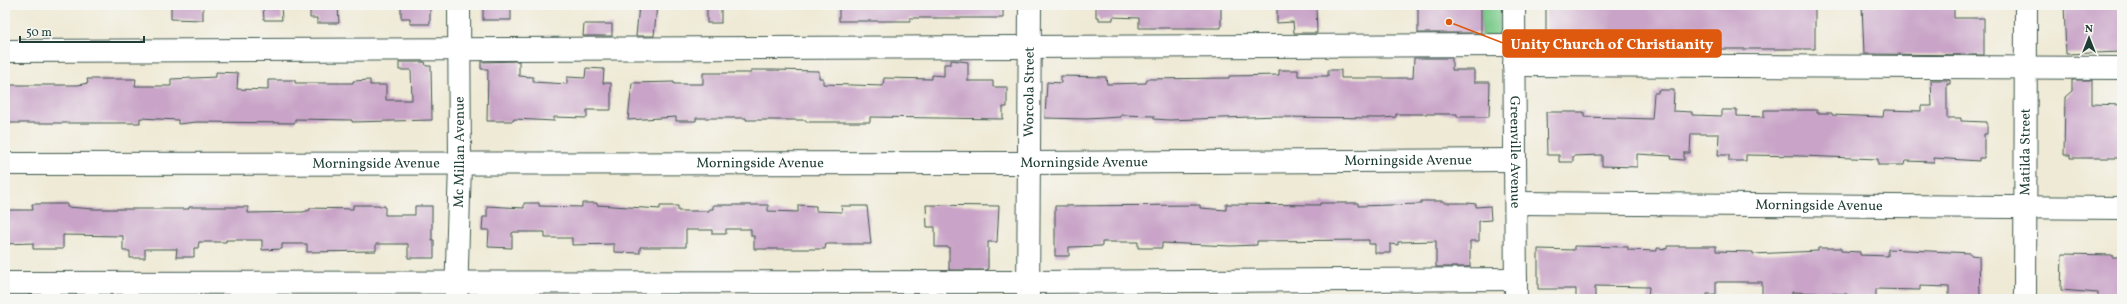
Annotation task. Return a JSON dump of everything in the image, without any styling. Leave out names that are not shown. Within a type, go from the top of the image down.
[{"type":"street","name":"Mc Millan Avenue","points":[[456,290],[460,164],[459,5]]},
{"type":"street","name":"Worcola Street","points":[[1028,290],[1030,5]]},
{"type":"street","name":"Greenville Avenue","points":[[1514,5],[1516,289]]},
{"type":"street","name":"Matilda Street","points":[[2025,299],[2026,5]]},
{"type":"street","points":[[5,51],[459,51],[1030,47],[1514,55],[2122,68]]},
{"type":"street","name":"Morningside Avenue","points":[[5,164],[1028,163],[1515,160]]},
{"type":"street","name":"Morningside Avenue","points":[[1516,203],[2122,208]]},
{"type":"street","points":[[5,283],[456,290],[1516,289]]},
{"type":"green space","points":[[1481,5],[1500,5],[1500,37],[1481,39]]},
{"type":"building","points":[[171,5],[203,5],[203,20],[171,19]]},
{"type":"building","points":[[263,5],[281,5],[282,20],[264,20]]},
{"type":"building","points":[[310,5],[338,5],[339,23],[317,23],[317,18],[310,18]]},
{"type":"building","points":[[401,5],[430,5],[430,24],[410,24],[410,18],[401,18]]},
{"type":"building","points":[[483,5],[511,5],[511,20],[483,20]]},
{"type":"building","points":[[639,5],[657,5],[654,36],[636,36]]},
{"type":"building","points":[[707,5],[721,5],[721,23],[707,23]]},
{"type":"building","points":[[839,5],[1003,5],[1003,18],[910,18],[910,21],[839,21]]},
{"type":"building","points":[[1096,5],[1221,5],[1221,28],[1139,28],[1139,18],[1113,17],[1113,20],[1099,20],[1099,17],[1096,17]]},
{"type":"building","points":[[1277,5],[1316,5],[1317,33],[1294,33],[1293,22],[1277,23]]},
{"type":"building","points":[[1418,5],[1481,5],[1481,33],[1418,33]]},
{"type":"building","points":[[1546,5],[1815,5],[1815,49],[1593,49],[1593,53],[1546,53]]},
{"type":"building","points":[[1862,5],[1954,5],[1954,18],[1984,18],[1984,55],[1864,54]]},
{"type":"building","points":[[2064,5],[2122,5],[2122,52],[2066,54]]},
{"type":"building","points":[[584,24],[612,24],[612,36],[583,36]]},
{"type":"building","points":[[1414,58],[1452,58],[1452,70],[1474,70],[1474,82],[1490,82],[1489,117],[1457,117],[1457,114],[1396,114],[1396,117],[1381,118],[1277,116],[1169,120],[1154,119],[1154,116],[1121,115],[1121,117],[1087,119],[1045,118],[1047,82],[1061,83],[1061,76],[1106,77],[1107,84],[1146,83],[1147,79],[1229,78],[1229,76],[1279,75],[1279,70],[1298,70],[1298,76],[1328,76],[1328,70],[1341,70],[1341,78],[1413,78]]},
{"type":"building","points":[[951,60],[968,62],[968,81],[993,81],[993,87],[1007,87],[1007,107],[1003,107],[1003,119],[870,117],[870,122],[806,122],[806,120],[746,120],[746,118],[696,118],[696,121],[676,121],[676,117],[628,120],[632,83],[674,82],[674,84],[703,84],[703,73],[751,73],[751,70],[774,70],[819,71],[819,78],[823,78],[823,84],[883,86],[884,78],[932,79],[932,75],[944,76],[944,64],[951,64]]},
{"type":"building","points":[[519,61],[519,76],[533,77],[533,82],[567,84],[567,77],[585,78],[586,68],[604,69],[603,83],[611,83],[611,110],[587,110],[587,118],[554,117],[554,121],[514,119],[513,121],[487,121],[488,69],[481,69],[481,62]]},
{"type":"building","points":[[399,62],[425,62],[426,66],[431,66],[432,120],[352,122],[352,120],[295,119],[295,123],[197,122],[178,124],[178,120],[140,118],[140,123],[5,123],[5,85],[78,85],[88,83],[87,79],[136,79],[135,86],[171,86],[171,79],[216,77],[216,72],[238,73],[237,89],[268,90],[268,80],[295,80],[295,83],[353,83],[353,81],[370,80],[370,85],[386,85],[386,100],[412,100],[411,70],[399,70]]},
{"type":"building","points":[[1931,80],[1950,80],[1950,84],[1947,84],[1947,118],[1961,118],[1961,121],[1987,122],[1987,134],[1984,134],[1984,158],[1979,158],[1979,161],[1934,158],[1934,162],[1905,161],[1904,165],[1878,165],[1878,159],[1801,156],[1746,155],[1746,161],[1729,161],[1729,155],[1718,155],[1719,134],[1691,134],[1690,153],[1684,153],[1684,160],[1670,159],[1671,156],[1637,154],[1637,167],[1602,166],[1602,155],[1573,156],[1573,162],[1559,162],[1559,155],[1547,155],[1546,112],[1584,112],[1584,117],[1652,119],[1654,93],[1658,93],[1658,90],[1674,90],[1673,111],[1692,112],[1692,115],[1722,116],[1722,110],[1737,110],[1737,116],[1764,117],[1764,110],[1817,110],[1817,113],[1832,113],[1832,115],[1883,117],[1884,110],[1921,111],[1921,106],[1932,106]]},
{"type":"building","points":[[2072,80],[2092,80],[2092,104],[2122,105],[2122,158],[2070,158],[2070,155],[2064,155],[2065,97],[2072,91]]},
{"type":"building","points":[[1421,201],[1468,203],[1476,204],[1476,207],[1490,206],[1491,220],[1479,221],[1479,241],[1470,241],[1470,267],[1436,267],[1436,241],[1398,242],[1398,245],[1390,244],[1390,253],[1375,253],[1375,244],[1369,244],[1369,240],[1257,241],[1257,245],[1231,246],[1162,243],[1162,248],[1138,248],[1138,242],[1102,242],[1102,246],[1069,247],[1069,256],[1055,256],[1055,206],[1200,205],[1200,208],[1226,210],[1226,204],[1320,205],[1320,203],[1358,203],[1358,206],[1421,204]]},
{"type":"building","points":[[524,203],[539,203],[539,206],[582,207],[582,203],[597,203],[597,205],[660,209],[660,206],[678,206],[678,211],[709,211],[709,209],[713,209],[713,205],[768,205],[768,211],[798,212],[798,205],[816,206],[816,211],[842,212],[841,206],[867,206],[871,244],[826,244],[825,249],[754,249],[754,236],[751,236],[751,229],[726,229],[726,234],[712,234],[712,230],[686,230],[686,247],[640,247],[640,253],[614,252],[614,244],[572,245],[572,238],[545,238],[545,232],[514,232],[512,233],[512,248],[488,247],[489,230],[482,230],[483,217],[487,217],[487,206],[524,208]]},
{"type":"building","points":[[32,204],[67,204],[67,207],[94,209],[189,209],[189,207],[248,207],[248,213],[303,212],[310,210],[310,208],[353,209],[353,205],[379,205],[385,206],[385,215],[415,215],[415,206],[432,206],[432,240],[434,240],[434,258],[408,258],[408,244],[376,244],[376,251],[307,252],[307,244],[282,244],[282,249],[262,250],[262,240],[226,240],[226,242],[199,242],[198,248],[194,248],[194,257],[176,257],[177,249],[145,249],[145,258],[130,258],[130,251],[123,251],[123,236],[63,235],[63,249],[33,249],[33,243],[5,244],[5,210],[33,210]]},
{"type":"building","points":[[926,205],[999,206],[997,242],[988,242],[988,270],[949,270],[949,247],[935,247],[935,227],[927,227]]},
{"type":"building","points":[[1574,246],[1628,247],[1628,250],[1657,251],[1657,248],[1667,249],[1667,246],[1716,246],[1716,251],[1753,252],[1753,254],[1818,251],[1818,248],[1841,248],[1841,251],[1860,252],[1860,255],[1888,256],[1888,249],[1971,253],[1971,255],[1979,256],[1980,296],[1965,295],[1965,299],[1949,299],[1949,287],[1920,286],[1920,290],[1876,289],[1876,299],[1847,298],[1847,294],[1792,292],[1792,296],[1762,296],[1762,282],[1716,282],[1716,294],[1707,294],[1707,299],[1648,299],[1649,287],[1595,286],[1595,299],[1576,299],[1576,289],[1538,289],[1538,249],[1574,250]]},
{"type":"building","points":[[2062,254],[2112,255],[2112,257],[2122,257],[2122,296],[2118,296],[2118,299],[2101,299],[2098,298],[2098,293],[2061,290]]},
{"type":"building","points":[[369,295],[391,295],[391,299],[369,299]]},
{"type":"place","name":"Unity Church of Christianity","points":[[1449,22]]}]
